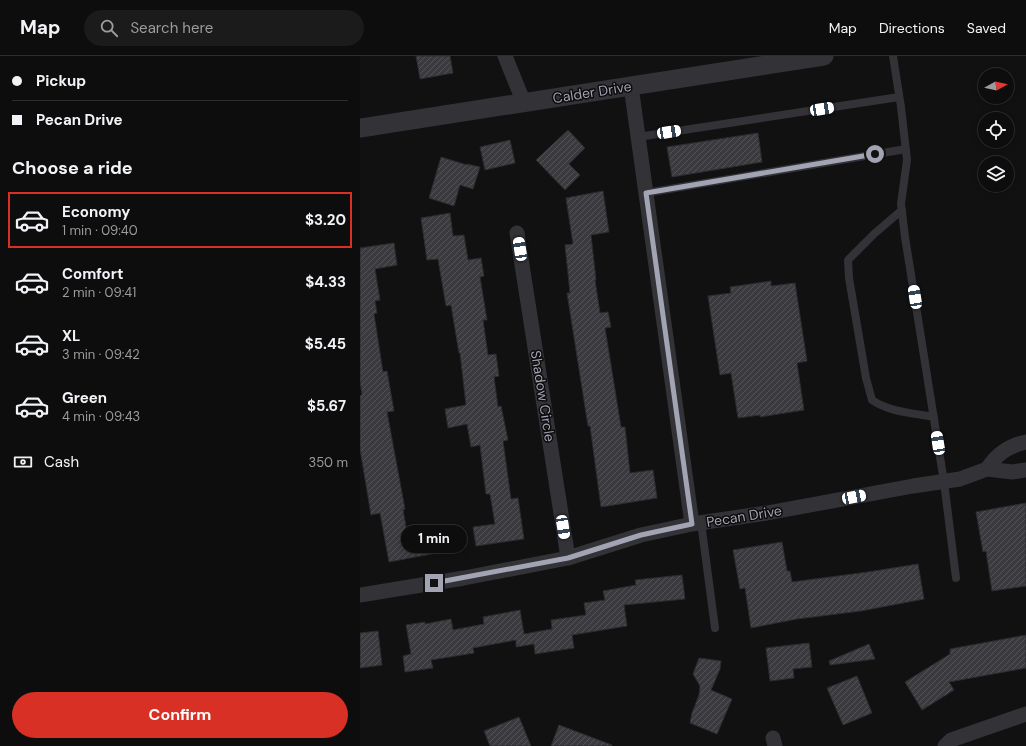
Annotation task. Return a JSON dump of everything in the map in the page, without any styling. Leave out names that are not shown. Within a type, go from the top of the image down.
[{"type":"street","points":[[504,56],[524,103]]},
{"type":"street","name":"Calder Drive","points":[[360,128],[824,56]]},
{"type":"street","points":[[631,86],[697,523]]},
{"type":"street","name":"Shadow Circle","points":[[517,233],[568,558]]},
{"type":"street","points":[[987,469],[1002,451],[1016,444],[1026,442]]},
{"type":"street","name":"Pecan Drive","points":[[360,595],[464,578],[568,558],[641,535],[697,523],[767,513],[913,486],[944,482],[960,479],[987,469],[1012,472],[1026,470]]},
{"type":"street","points":[[945,746],[951,740],[1026,714]]},
{"type":"lane","points":[[893,56],[907,160],[901,204],[944,482],[956,578]]},
{"type":"lane","points":[[638,137],[899,97]]},
{"type":"lane","points":[[646,193],[906,149]]},
{"type":"lane","points":[[902,210],[874,234],[848,260],[849,278],[866,378],[872,400],[879,405],[892,409],[934,417]]},
{"type":"lane","points":[[697,523],[715,628]]},
{"type":"building","points":[[416,56],[450,56],[453,73],[420,79]]},
{"type":"building","points":[[568,130],[585,148],[569,164],[580,175],[565,190],[536,160]]},
{"type":"building","points":[[758,133],[762,162],[672,177],[667,147]]},
{"type":"building","points":[[510,140],[515,163],[485,170],[480,147]]},
{"type":"building","points":[[441,157],[467,165],[480,167],[473,189],[460,185],[454,206],[429,198]]},
{"type":"building","points":[[603,191],[609,232],[591,235],[600,313],[608,312],[611,327],[605,328],[621,427],[625,427],[630,473],[653,470],[657,498],[601,507],[590,426],[588,426],[567,293],[570,293],[565,245],[573,244],[566,198]]},
{"type":"building","points":[[450,213],[453,236],[464,235],[468,260],[481,258],[484,276],[480,277],[487,320],[483,320],[488,355],[496,354],[499,376],[494,377],[498,407],[501,406],[508,440],[503,441],[511,499],[518,498],[524,539],[476,546],[473,527],[495,524],[490,494],[486,494],[480,445],[471,447],[467,424],[448,428],[445,409],[466,405],[460,353],[451,305],[446,306],[438,259],[427,260],[421,218]]},
{"type":"building","points":[[394,243],[397,265],[375,269],[380,300],[375,301],[377,313],[374,314],[383,372],[387,371],[394,411],[387,412],[405,509],[403,510],[408,538],[443,532],[447,551],[389,562],[380,513],[371,515],[360,449],[360,396],[362,395],[360,381],[360,248]]},
{"type":"building","points":[[771,281],[771,286],[795,283],[807,361],[797,363],[804,410],[760,417],[760,415],[738,418],[731,373],[720,375],[708,296],[731,293],[730,287]]},
{"type":"building","points":[[1026,503],[1026,586],[992,591],[986,551],[983,552],[976,512]]},
{"type":"building","points":[[782,542],[787,571],[790,571],[792,582],[918,564],[924,599],[861,611],[797,619],[751,628],[745,588],[740,589],[733,550]]},
{"type":"building","points":[[682,575],[685,599],[624,605],[627,626],[572,635],[574,648],[535,654],[534,644],[516,647],[516,640],[473,648],[474,653],[431,660],[433,668],[405,672],[403,656],[411,654],[406,625],[425,622],[425,624],[451,619],[453,630],[484,624],[483,617],[520,610],[524,634],[552,629],[551,620],[586,615],[584,603],[605,600],[603,591],[636,585],[635,580]]},
{"type":"building","points":[[378,631],[382,665],[360,668],[360,633]]},
{"type":"building","points":[[1026,635],[1026,668],[949,682],[954,690],[922,710],[905,682],[950,654],[950,649]]},
{"type":"building","points":[[809,643],[812,667],[793,669],[794,678],[770,681],[766,648]]},
{"type":"building","points":[[869,644],[875,659],[830,665],[829,661]]},
{"type":"building","points":[[699,658],[721,661],[720,669],[711,690],[732,699],[717,734],[690,723],[699,695],[700,686],[693,674]]},
{"type":"building","points":[[857,676],[872,713],[843,725],[827,688]]},
{"type":"building","points":[[519,717],[531,746],[490,746],[484,731]]},
{"type":"building","points":[[559,725],[612,745],[612,746],[551,746]]},
{"type":"route","points":[[434,583],[568,558],[641,535],[692,524],[646,193],[875,154]]}]
